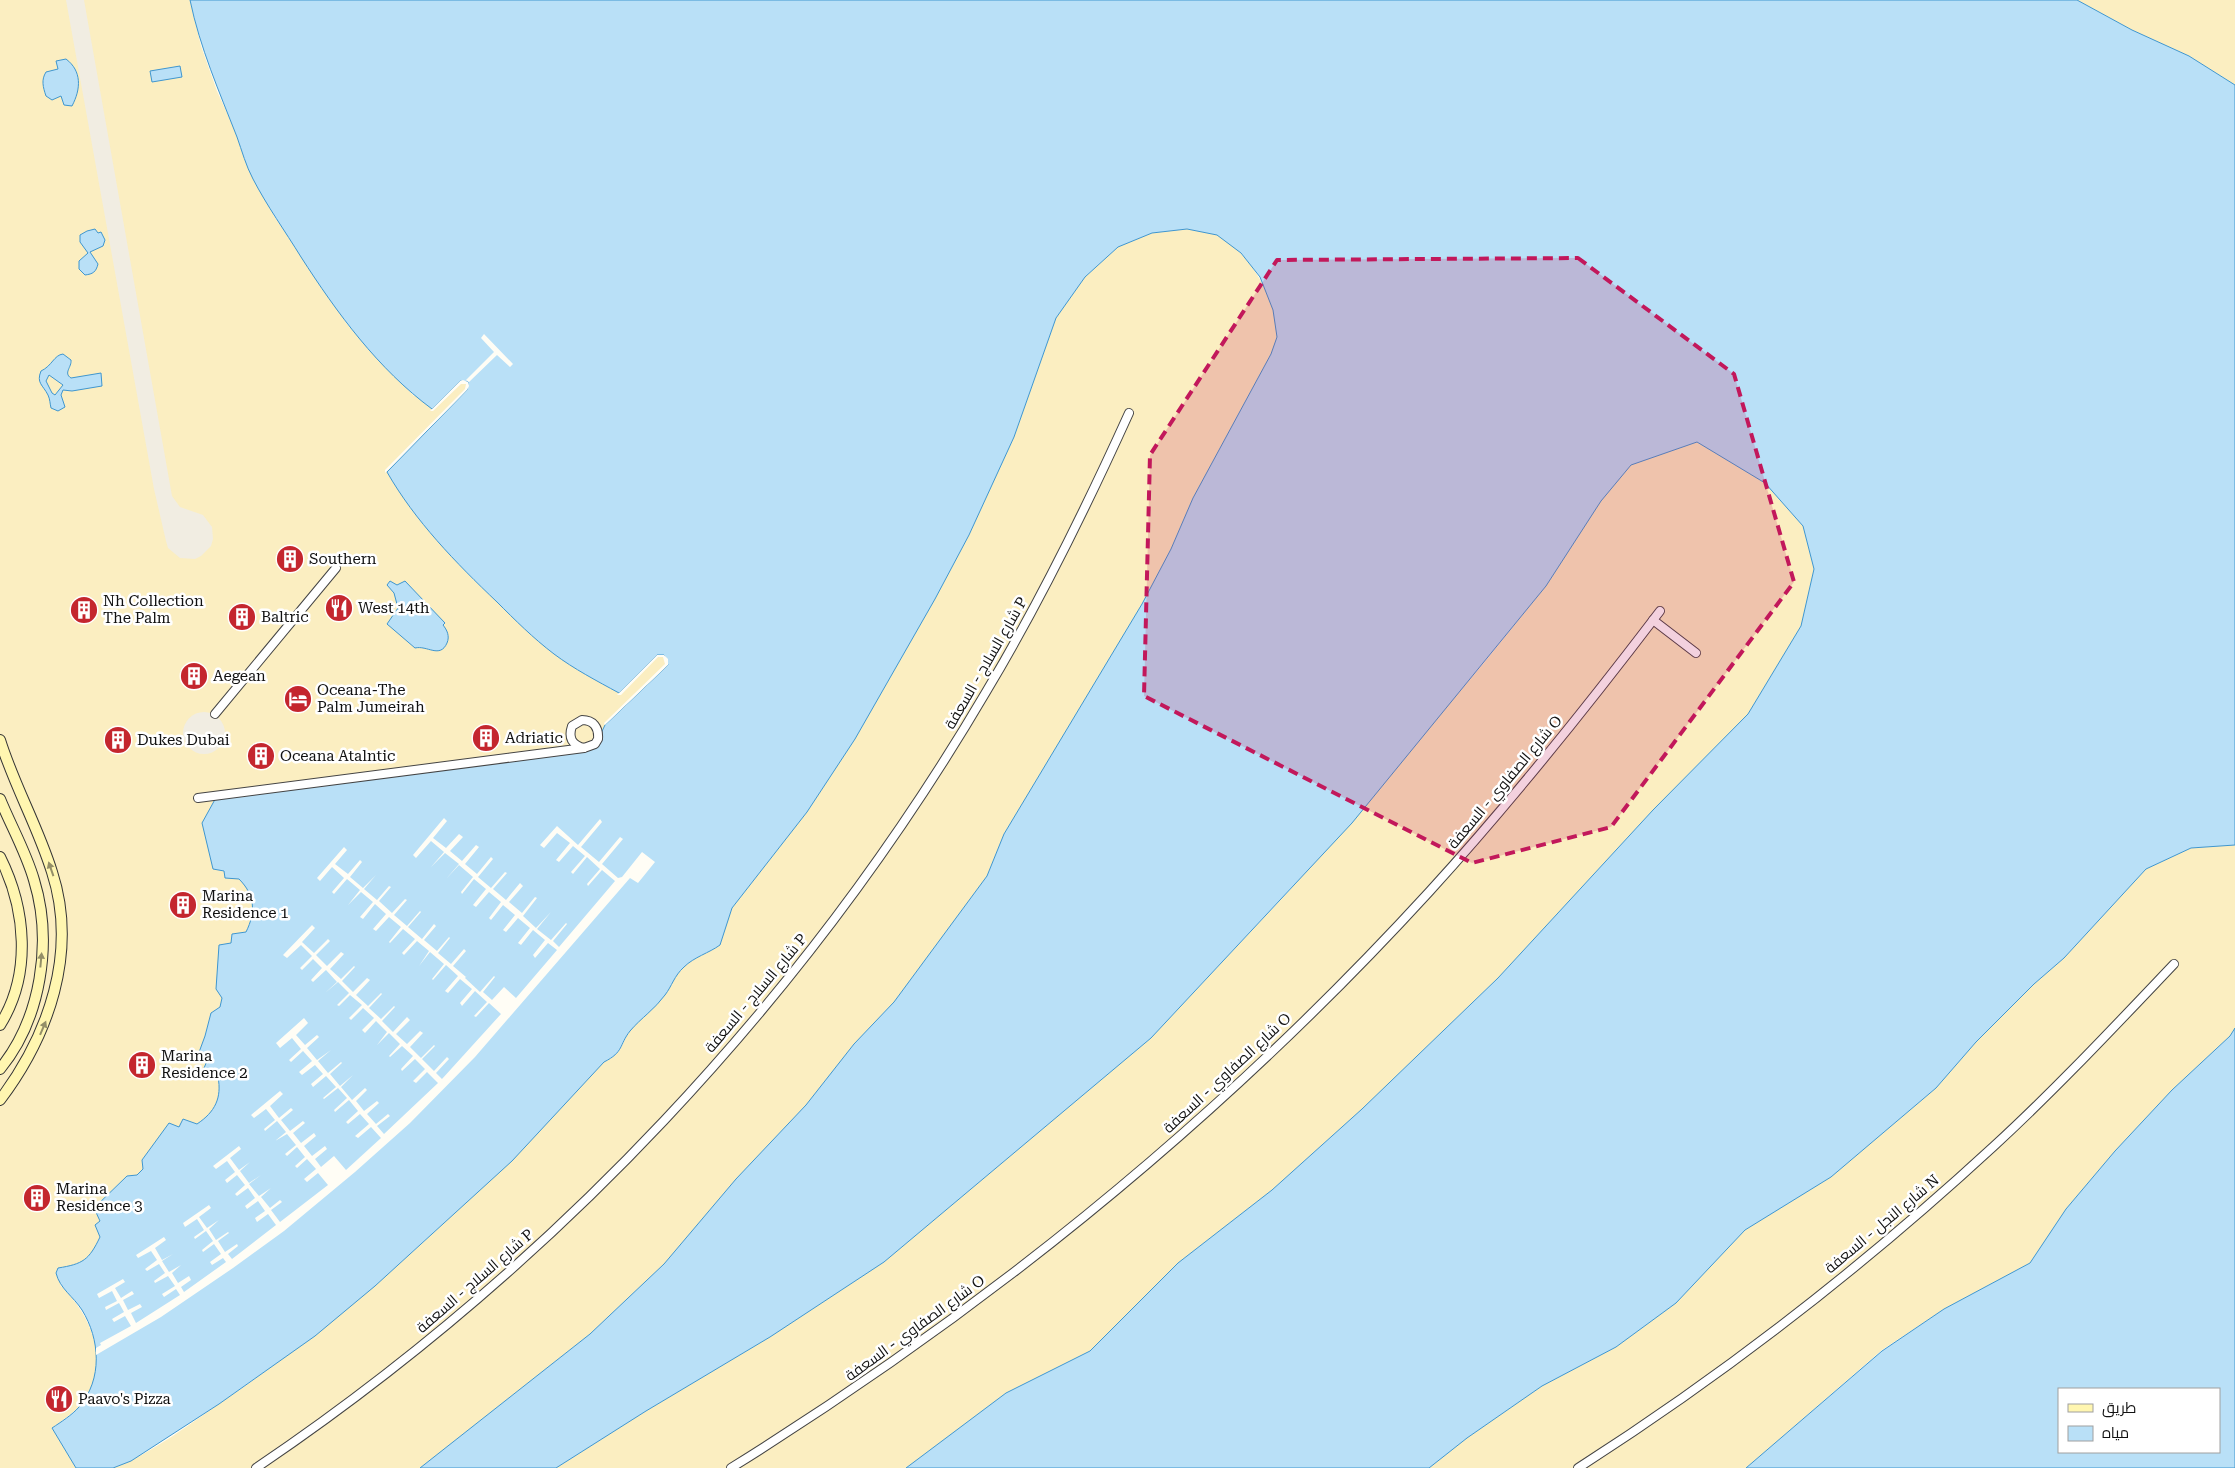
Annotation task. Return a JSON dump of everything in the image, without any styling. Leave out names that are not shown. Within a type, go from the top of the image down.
[{"type":"main road","points":[[0,740],[15,782],[52,870],[61,907],[62,938],[57,983],[46,1020],[18,1076],[0,1100]]},
{"type":"main road","points":[[0,799],[35,882],[41,913],[43,946],[40,977],[32,1009],[20,1038],[0,1069]]},
{"type":"main road","points":[[0,857],[17,900],[22,935],[22,954],[18,981],[9,1008],[0,1025]]},
{"type":"main road","points":[[0,1089],[30,1055]]},
{"type":"street","name":"شارع السلاج - السعفة P","points":[[256,1468],[406,1358],[532,1250],[651,1134],[762,1010],[863,879],[956,742],[1013,647],[1048,582],[1089,500],[1129,413]]},
{"type":"street","points":[[215,714],[336,568]]},
{"type":"street","name":"شارع الصفاوي - السعفة O","points":[[731,1468],[856,1388],[988,1293],[1115,1192],[1230,1091],[1354,972],[1458,860],[1540,764],[1660,611]]},
{"type":"street","points":[[1653,620],[1696,653]]},
{"type":"street","points":[[198,798],[584,748]]},
{"type":"street","name":"شارع النجل - السعفة N","points":[[1578,1468],[1736,1358],[1895,1233],[2042,1101],[2174,964]]},
{"type":"highlighted area","points":[[1578,258],[1734,374],[1794,582],[1611,827],[1472,863],[1144,696],[1150,455],[1277,260]]},
{"type":"sand","points":[[0,0],[190,0],[201,46],[217,91],[274,216],[347,324],[414,396],[463,380],[469,386],[387,471],[410,507],[437,541],[524,629],[578,670],[619,693],[657,655],[664,655],[668,665],[605,725],[596,744],[209,847],[213,869],[225,872],[243,883],[249,891],[253,910],[246,932],[232,934],[231,943],[219,945],[222,998],[220,1007],[211,1013],[198,1055],[208,1061],[205,1068],[218,1077],[218,1098],[213,1109],[197,1124],[183,1119],[179,1127],[154,1144],[142,1160],[143,1169],[137,1175],[127,1176],[94,1208],[101,1222],[100,1237],[93,1251],[85,1260],[74,1265],[60,1285],[70,1295],[86,1319],[95,1345],[97,1359],[96,1373],[89,1393],[75,1410],[52,1428],[76,1468],[0,1468]]},
{"type":"sand","points":[[2077,0],[2235,0],[2235,85],[2189,56],[2132,30]]},
{"type":"sand","points":[[1187,229],[1217,235],[1228,242],[1250,264],[1267,293],[1273,308],[1277,323],[1277,336],[1274,348],[1193,498],[1171,549],[1142,604],[1004,834],[987,876],[894,1002],[854,1044],[806,1105],[736,1179],[664,1264],[590,1334],[420,1468],[113,1468],[144,1454],[229,1397],[331,1322],[379,1282],[472,1197],[604,1062],[617,1053],[632,1028],[665,995],[684,967],[692,960],[720,945],[732,908],[807,812],[855,739],[935,599],[969,535],[1014,437],[1056,318],[1085,277],[1118,247],[1152,233]]},
{"type":"sand","points":[[1697,442],[1765,483],[1803,526],[1814,569],[1801,626],[1748,714],[1653,810],[1498,978],[1362,1109],[1272,1190],[1178,1263],[1090,1351],[1006,1393],[906,1468],[556,1468],[646,1411],[770,1337],[884,1262],[1151,1038],[1289,891],[1483,664],[1546,586],[1601,500],[1631,465]]},
{"type":"sand","points":[[2235,845],[2235,1028],[2230,1036],[2172,1090],[2115,1151],[2066,1209],[2030,1263],[1944,1309],[1882,1350],[1746,1468],[1429,1468],[1467,1438],[1542,1386],[1616,1347],[1676,1303],[1745,1230],[1831,1177],[1936,1088],[1976,1042],[2034,984],[2064,958],[2146,869],[2191,848]]},
{"type":"shaded area","points":[[66,0],[84,0],[172,496],[180,507],[203,515],[212,527],[213,539],[211,546],[195,559],[180,558],[168,548],[154,489]]},
{"type":"shaded area","points":[[208,712],[216,715],[222,721],[225,733],[222,745],[216,751],[200,754],[192,751],[186,745],[183,729],[186,721],[192,715]]},
{"type":"water","points":[[190,0],[2077,0],[2132,30],[2189,56],[2235,85],[2235,845],[2191,848],[2146,869],[2064,958],[2034,984],[1976,1042],[1936,1088],[1831,1177],[1745,1230],[1676,1303],[1616,1347],[1542,1386],[1467,1438],[1429,1468],[906,1468],[1006,1393],[1090,1351],[1178,1263],[1272,1190],[1362,1109],[1498,978],[1653,810],[1748,714],[1801,626],[1814,569],[1803,526],[1765,483],[1697,442],[1631,465],[1601,501],[1546,586],[1352,823],[1151,1038],[884,1262],[770,1337],[646,1411],[556,1468],[420,1468],[590,1334],[664,1264],[736,1179],[806,1105],[854,1044],[894,1002],[987,876],[1004,834],[1142,604],[1171,549],[1193,498],[1271,354],[1277,337],[1273,310],[1260,277],[1241,253],[1217,235],[1187,229],[1152,233],[1118,247],[1085,277],[1056,318],[1014,437],[969,535],[935,599],[855,739],[807,812],[732,908],[720,945],[692,960],[681,970],[661,1000],[630,1031],[615,1055],[604,1062],[512,1161],[375,1286],[315,1336],[219,1404],[131,1461],[113,1468],[76,1468],[52,1428],[76,1410],[87,1396],[95,1372],[95,1346],[88,1321],[82,1310],[58,1279],[56,1273],[58,1268],[74,1265],[84,1260],[92,1251],[100,1237],[95,1225],[100,1221],[94,1208],[127,1176],[137,1175],[143,1169],[142,1160],[169,1123],[179,1127],[183,1119],[197,1124],[213,1109],[218,1098],[218,1077],[204,1068],[207,1061],[198,1055],[211,1013],[220,1007],[222,998],[216,989],[219,945],[231,943],[232,934],[246,932],[251,918],[252,904],[248,891],[239,879],[225,878],[224,871],[213,869],[202,823],[218,794],[596,744],[605,725],[668,665],[664,655],[657,655],[619,693],[578,670],[546,648],[517,622],[466,572],[410,508],[387,472],[467,390],[468,382],[460,381],[432,409],[412,393],[376,358],[329,299],[270,209],[246,164],[205,52]]},
{"type":"water","points":[[66,59],[75,69],[78,81],[77,93],[72,106],[64,105],[61,96],[52,100],[46,96],[43,87],[43,78],[46,72],[58,69],[56,61]]},
{"type":"water","points":[[180,66],[182,77],[152,82],[150,71]]},
{"type":"water","points":[[95,229],[98,233],[101,232],[105,240],[103,246],[90,252],[98,264],[94,272],[85,275],[79,269],[79,261],[88,253],[80,242],[80,235]]},
{"type":"water","points":[[63,354],[71,360],[68,374],[71,378],[101,373],[102,386],[72,391],[63,390],[61,395],[65,407],[58,411],[51,408],[49,397],[39,378],[41,371]],"holes":[[[49,375],[63,385],[55,395],[46,381]]]},
{"type":"water","points":[[390,581],[397,585],[405,581],[445,623],[443,625],[447,631],[448,638],[444,648],[437,651],[415,648],[387,624],[398,608],[394,593],[387,585]]},
{"type":"water","points":[[2235,1028],[2235,1468],[1746,1468],[1882,1351],[1944,1309],[2030,1263],[2066,1209],[2115,1151],[2172,1090],[2230,1036]]},
{"type":"pier","points":[[484,334],[513,364],[510,367],[497,355],[469,382],[466,380],[494,352],[481,338]]},
{"type":"pier","points":[[463,380],[468,382],[467,390],[385,473],[385,470],[465,389],[466,384],[461,384],[433,411],[430,411]]},
{"type":"pier","points":[[657,655],[664,655],[668,659],[668,665],[605,725],[604,723],[665,664],[663,657],[658,657],[621,695],[617,695]]},
{"type":"pier","points":[[444,818],[447,821],[433,838],[446,848],[459,834],[463,837],[450,851],[462,861],[476,845],[479,847],[465,864],[477,874],[491,857],[493,859],[478,877],[491,888],[505,872],[507,873],[493,889],[506,900],[520,883],[523,886],[509,902],[522,913],[535,897],[537,898],[523,916],[536,928],[551,912],[537,929],[551,940],[566,923],[553,941],[559,947],[615,881],[602,870],[588,886],[587,884],[600,869],[587,857],[573,874],[571,872],[585,856],[573,846],[559,862],[556,860],[570,843],[557,833],[544,848],[540,845],[557,826],[578,845],[600,819],[602,822],[581,847],[599,862],[620,837],[623,839],[602,864],[618,878],[622,877],[642,852],[655,862],[638,883],[630,878],[475,1057],[410,1123],[355,1172],[284,1231],[233,1268],[161,1317],[96,1355],[96,1348],[101,1345],[100,1343],[131,1326],[125,1316],[114,1322],[112,1319],[124,1312],[119,1303],[106,1310],[105,1307],[117,1301],[112,1291],[99,1298],[97,1294],[123,1279],[125,1282],[115,1288],[121,1298],[132,1291],[134,1294],[123,1300],[128,1310],[140,1304],[142,1307],[131,1313],[136,1323],[180,1295],[176,1289],[164,1297],[162,1294],[175,1286],[168,1276],[155,1283],[154,1281],[165,1273],[159,1264],[147,1271],[145,1269],[157,1260],[151,1251],[138,1258],[136,1255],[164,1237],[166,1240],[155,1248],[162,1260],[173,1254],[162,1261],[169,1272],[181,1265],[172,1273],[178,1283],[189,1276],[191,1280],[181,1287],[184,1292],[226,1262],[223,1258],[212,1265],[210,1262],[221,1254],[214,1244],[203,1252],[202,1250],[213,1241],[206,1231],[195,1239],[194,1237],[204,1230],[197,1219],[185,1227],[183,1223],[209,1205],[211,1208],[199,1217],[207,1228],[219,1220],[209,1229],[216,1240],[229,1233],[218,1241],[225,1252],[237,1244],[238,1246],[228,1254],[232,1259],[276,1225],[268,1214],[257,1222],[255,1218],[265,1211],[258,1201],[247,1209],[245,1206],[255,1198],[248,1188],[237,1196],[235,1194],[245,1185],[237,1175],[227,1183],[225,1180],[235,1172],[227,1161],[216,1169],[213,1166],[239,1146],[241,1149],[230,1158],[239,1170],[250,1162],[240,1171],[249,1183],[261,1175],[249,1184],[259,1196],[271,1188],[261,1197],[270,1208],[280,1200],[282,1202],[271,1210],[280,1222],[328,1185],[318,1173],[307,1182],[304,1179],[316,1169],[307,1159],[297,1168],[295,1166],[305,1157],[297,1147],[287,1156],[285,1154],[296,1145],[287,1134],[275,1141],[286,1132],[277,1121],[265,1131],[264,1129],[275,1120],[266,1109],[254,1118],[251,1115],[280,1091],[283,1094],[270,1106],[279,1118],[291,1108],[293,1110],[281,1120],[290,1131],[303,1121],[305,1123],[293,1133],[301,1143],[314,1133],[316,1136],[304,1146],[312,1156],[325,1146],[327,1149],[315,1159],[321,1167],[334,1156],[346,1170],[381,1138],[371,1127],[358,1138],[355,1136],[369,1124],[360,1114],[348,1124],[346,1122],[358,1111],[349,1100],[335,1112],[334,1110],[347,1098],[338,1088],[324,1099],[336,1087],[326,1076],[313,1087],[311,1084],[323,1074],[315,1065],[302,1075],[299,1072],[312,1061],[303,1051],[291,1062],[289,1060],[301,1049],[292,1038],[280,1048],[276,1043],[304,1018],[308,1023],[296,1035],[305,1045],[317,1035],[319,1037],[307,1048],[317,1060],[331,1050],[318,1061],[328,1073],[342,1063],[330,1074],[340,1086],[353,1075],[341,1087],[352,1100],[365,1088],[367,1090],[356,1101],[364,1111],[377,1101],[379,1103],[367,1114],[376,1124],[388,1114],[390,1116],[377,1126],[384,1134],[438,1083],[427,1072],[416,1083],[413,1081],[425,1069],[415,1059],[402,1071],[401,1069],[413,1056],[402,1046],[390,1057],[400,1044],[389,1033],[377,1045],[387,1032],[376,1021],[365,1033],[362,1030],[374,1018],[363,1008],[351,1020],[349,1018],[362,1005],[350,995],[339,1006],[337,1005],[349,993],[338,982],[325,993],[337,982],[326,970],[313,982],[311,980],[322,968],[313,959],[302,970],[300,968],[312,956],[301,945],[287,958],[283,955],[312,925],[315,928],[302,942],[314,953],[328,939],[330,941],[316,955],[327,966],[341,952],[344,954],[330,969],[341,979],[355,967],[342,981],[353,992],[367,978],[370,980],[356,995],[368,1006],[381,993],[369,1008],[381,1019],[395,1007],[382,1021],[393,1032],[407,1017],[410,1020],[396,1034],[407,1044],[420,1031],[423,1033],[410,1047],[421,1058],[435,1046],[422,1059],[434,1071],[447,1057],[449,1059],[436,1073],[442,1079],[501,1014],[489,1003],[476,1017],[474,1016],[487,1002],[475,991],[462,1006],[460,1003],[472,989],[460,979],[448,993],[445,991],[458,976],[446,965],[433,980],[444,964],[430,952],[419,966],[429,951],[417,941],[404,955],[402,953],[415,939],[403,929],[390,943],[401,927],[389,917],[376,931],[373,929],[386,914],[375,904],[363,919],[360,917],[373,902],[361,892],[348,905],[360,890],[347,879],[334,894],[332,892],[344,878],[332,867],[320,881],[317,878],[344,847],[347,850],[335,864],[348,874],[360,860],[362,862],[350,877],[363,888],[376,875],[364,889],[377,900],[389,886],[391,887],[379,901],[392,913],[405,899],[407,900],[394,915],[407,926],[420,911],[408,927],[422,939],[434,924],[436,926],[424,940],[437,951],[449,937],[438,953],[451,964],[464,949],[466,951],[453,966],[480,992],[494,976],[483,992],[492,1000],[504,987],[516,998],[557,950],[548,943],[535,958],[533,955],[545,940],[533,930],[521,945],[518,943],[530,928],[518,918],[506,932],[503,930],[515,915],[503,905],[491,920],[489,918],[501,902],[489,892],[476,907],[473,905],[486,889],[474,879],[462,894],[461,892],[473,877],[459,865],[446,879],[459,864],[445,853],[431,867],[444,852],[431,841],[416,858],[413,855]]},
{"type":"place","name":"Southern","points":[[290,559]]},
{"type":"place","name":"West 14th","points":[[339,608]]},
{"type":"place","name":"Nh Collection The Palm","points":[[84,610]]},
{"type":"place","name":"Baltric","points":[[242,617]]},
{"type":"place","name":"Aegean","points":[[194,676]]},
{"type":"place","name":"Oceana-The Palm Jumeirah","points":[[298,699]]},
{"type":"place","name":"Adriatic","points":[[486,738]]},
{"type":"place","name":"Dukes Dubai","points":[[118,740]]},
{"type":"place","name":"Oceana Atalntic","points":[[261,756]]},
{"type":"place","name":"Marina Residence 1","points":[[183,905]]},
{"type":"place","name":"Marina Residence 2","points":[[142,1065]]},
{"type":"place","name":"Marina Residence 3","points":[[37,1198]]},
{"type":"place","name":"Paavo's Pizza","points":[[59,1399]]}]
